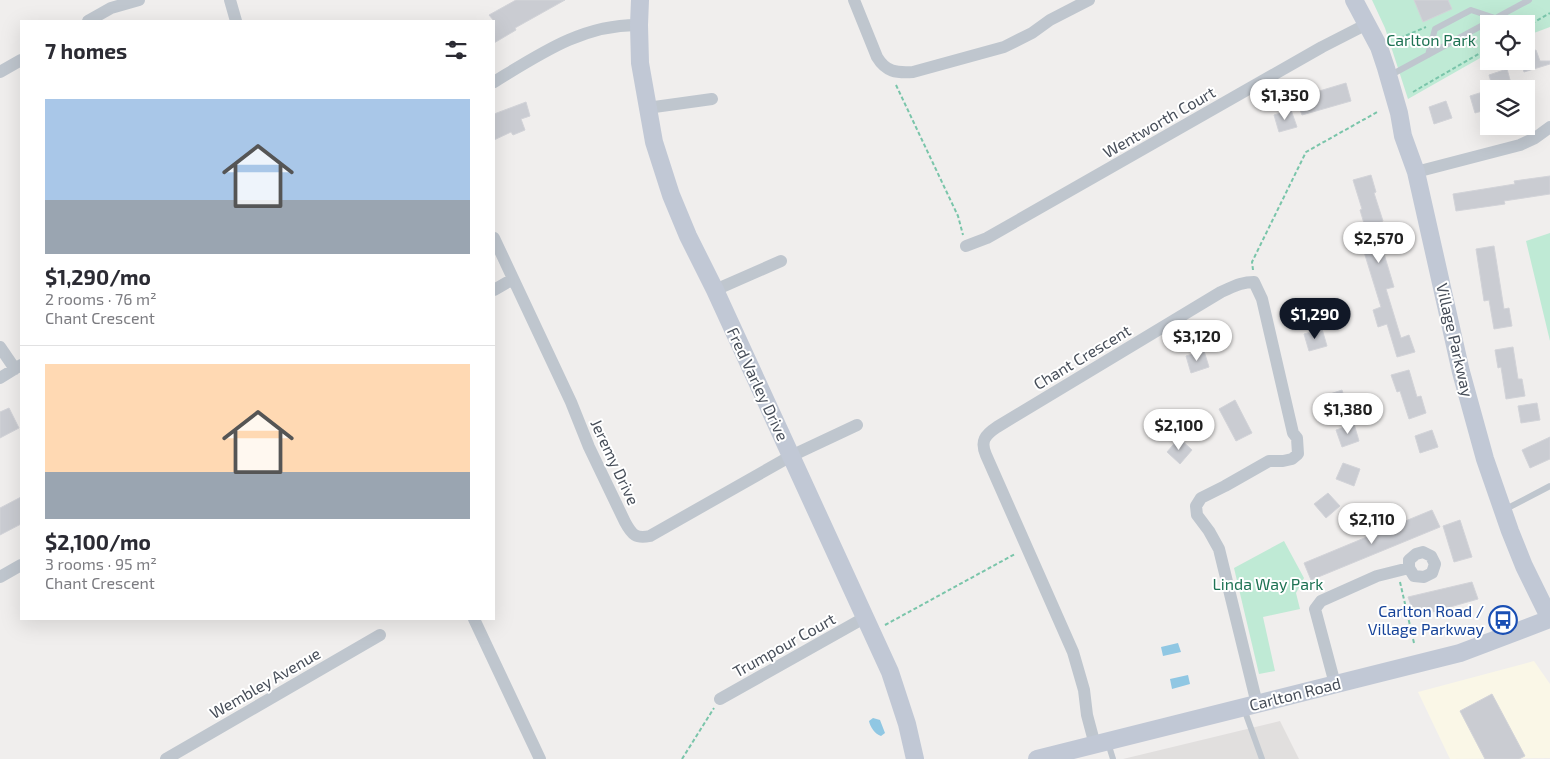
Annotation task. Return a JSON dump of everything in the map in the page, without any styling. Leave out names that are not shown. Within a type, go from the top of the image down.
[{"type":"main road","name":"Fred Varley Drive","points":[[640,0],[640,63],[647,108],[654,142],[671,195],[688,236],[715,290],[890,672],[907,724],[915,759]]},
{"type":"main road","name":"Village Parkway","points":[[1354,0],[1378,47],[1389,76],[1403,136],[1416,172],[1461,372],[1485,459],[1524,566],[1550,619]]},
{"type":"main road","name":"Carlton Road","points":[[1037,759],[1460,653],[1550,619]]},
{"type":"street","points":[[90,20],[111,8],[139,0]]},
{"type":"street","points":[[230,0],[236,20]]},
{"type":"street","points":[[854,0],[876,57],[888,69],[900,72],[913,72],[1004,47],[1089,0]]},
{"type":"street","name":"Wentworth Court","points":[[966,246],[987,238],[1322,47],[1367,24]]},
{"type":"street","points":[[495,81],[558,44],[575,37],[603,28],[620,25],[639,25]]},
{"type":"street","points":[[0,72],[20,61]]},
{"type":"street","points":[[647,108],[712,99]]},
{"type":"street","points":[[1416,172],[1520,145],[1550,128]]},
{"type":"street","name":"Jeremy Drive","points":[[495,240],[571,402],[589,446],[631,532],[641,538],[650,536],[791,456],[857,425]]},
{"type":"street","points":[[715,290],[781,261]]},
{"type":"street","points":[[495,289],[513,279]]},
{"type":"street","points":[[1250,706],[1219,550],[1209,531],[1197,515],[1196,506],[1201,498],[1269,461],[1284,461],[1292,459],[1298,454],[1297,438],[1293,433],[1262,300],[1254,282]]},
{"type":"street","name":"Chant Crescent","points":[[1101,743],[1087,715],[1084,690],[1073,652],[982,447],[989,432],[1221,292],[1238,284],[1254,282]]},
{"type":"street","points":[[0,347],[18,367],[0,378]]},
{"type":"street","points":[[0,577],[20,566]]},
{"type":"street","points":[[1335,684],[1315,609],[1321,601],[1377,576],[1403,569]]},
{"type":"street","points":[[474,620],[540,759]]},
{"type":"street","name":"Trumpour Court","points":[[720,699],[868,625]]},
{"type":"street","name":"Wembley Avenue","points":[[166,759],[380,636]]},
{"type":"lane","points":[[1501,15],[1529,0]]},
{"type":"lane","points":[[1428,54],[1435,29],[1470,10],[1486,15]]},
{"type":"lane","points":[[1389,76],[1480,26]]},
{"type":"lane","points":[[1503,510],[1550,486]]},
{"type":"lane","points":[[1250,706],[1262,759]]},
{"type":"lane","points":[[1101,743],[1113,759]]},
{"type":"path","points":[[1535,22],[1550,13]]},
{"type":"path","points":[[1400,38],[1426,26],[1433,37]]},
{"type":"path","points":[[1413,92],[1480,53]]},
{"type":"path","points":[[888,69],[903,96],[958,216],[966,246]]},
{"type":"path","points":[[1254,282],[1252,262],[1306,152],[1379,111]]},
{"type":"path","points":[[868,625],[1026,548]]},
{"type":"path","points":[[1403,569],[1414,643]]},
{"type":"path","points":[[682,759],[720,699]]},
{"type":"shaded area","points":[[1534,661],[1550,684],[1550,758],[1450,759],[1418,692]]},
{"type":"shaded area","points":[[1280,721],[1299,759],[1123,759]]},
{"type":"green space","name":"Carlton Park","points":[[1372,0],[1550,0],[1550,27],[1535,33],[1535,15],[1480,15],[1480,58],[1408,99],[1385,28]]},
{"type":"green space","points":[[1550,233],[1550,341],[1526,241]]},
{"type":"green space","name":"Linda Way Park","points":[[1284,541],[1304,578],[1296,593],[1300,609],[1263,617],[1275,671],[1259,674],[1234,568]]},
{"type":"water","points":[[1178,643],[1181,652],[1163,656],[1161,647]]},
{"type":"water","points":[[1188,675],[1190,684],[1172,689],[1170,679]]},
{"type":"water","points":[[873,718],[880,720],[885,733],[881,736],[870,726],[869,721]]},
{"type":"building","points":[[516,0],[565,0],[515,28],[516,30],[495,42],[495,20],[489,15]]},
{"type":"building","points":[[1414,0],[1448,0],[1452,9],[1423,22]]},
{"type":"building","points":[[1535,50],[1540,61],[1550,61],[1550,64],[1535,69]]},
{"type":"building","points":[[1507,70],[1510,80],[1490,80],[1489,75]]},
{"type":"building","points":[[1346,83],[1351,101],[1302,115],[1296,98]]},
{"type":"building","points":[[1480,93],[1480,112],[1475,113],[1470,96]]},
{"type":"building","points":[[1446,101],[1452,118],[1434,124],[1429,107]]},
{"type":"building","points":[[526,102],[530,116],[521,119],[525,130],[513,135],[511,132],[495,140],[495,114]]},
{"type":"building","points":[[1291,110],[1297,127],[1279,132],[1274,115]]},
{"type":"building","points":[[1371,175],[1376,192],[1374,193],[1383,221],[1375,224],[1394,287],[1386,289],[1401,338],[1409,335],[1415,352],[1397,357],[1387,324],[1378,327],[1373,310],[1381,307],[1361,242],[1369,240],[1353,180]]},
{"type":"building","points":[[1550,176],[1550,194],[1504,201],[1505,204],[1456,211],[1453,194],[1515,184],[1514,181]]},
{"type":"building","points":[[1494,246],[1504,309],[1509,308],[1512,326],[1494,329],[1489,300],[1484,301],[1476,249]]},
{"type":"building","points":[[1322,329],[1327,346],[1309,351],[1304,334]]},
{"type":"building","points":[[1513,347],[1518,379],[1522,379],[1525,396],[1506,399],[1501,367],[1498,368],[1495,350]]},
{"type":"building","points":[[1204,351],[1209,367],[1191,373],[1186,356]]},
{"type":"building","points":[[1409,370],[1417,397],[1421,396],[1426,413],[1409,419],[1400,391],[1397,392],[1391,375]]},
{"type":"building","points":[[1342,390],[1347,407],[1329,413],[1324,396]]},
{"type":"building","points":[[1235,400],[1252,433],[1236,441],[1219,409]]},
{"type":"building","points":[[1537,403],[1540,420],[1521,423],[1518,406]]},
{"type":"building","points":[[9,408],[19,428],[0,438],[0,412]]},
{"type":"building","points":[[1354,424],[1359,441],[1342,447],[1336,430]]},
{"type":"building","points":[[1432,430],[1438,447],[1420,453],[1415,436]]},
{"type":"building","points":[[1550,437],[1550,459],[1530,468],[1522,450]]},
{"type":"building","points":[[1179,438],[1192,450],[1180,464],[1167,452]]},
{"type":"building","points":[[1343,463],[1360,469],[1354,486],[1336,479]]},
{"type":"building","points":[[1328,493],[1340,506],[1326,518],[1314,504]]},
{"type":"building","points":[[20,498],[20,525],[0,535],[0,508]]},
{"type":"building","points":[[1432,510],[1440,527],[1311,580],[1304,563]]},
{"type":"building","points":[[1460,520],[1472,557],[1454,562],[1443,526]]},
{"type":"building","points":[[1472,582],[1478,599],[1415,617],[1408,597]]},
{"type":"building","points":[[1492,694],[1525,756],[1519,759],[1485,759],[1460,711]]},
{"type":"place","name":"Carlton Road / Village Parkway","points":[[1503,620]]}]
